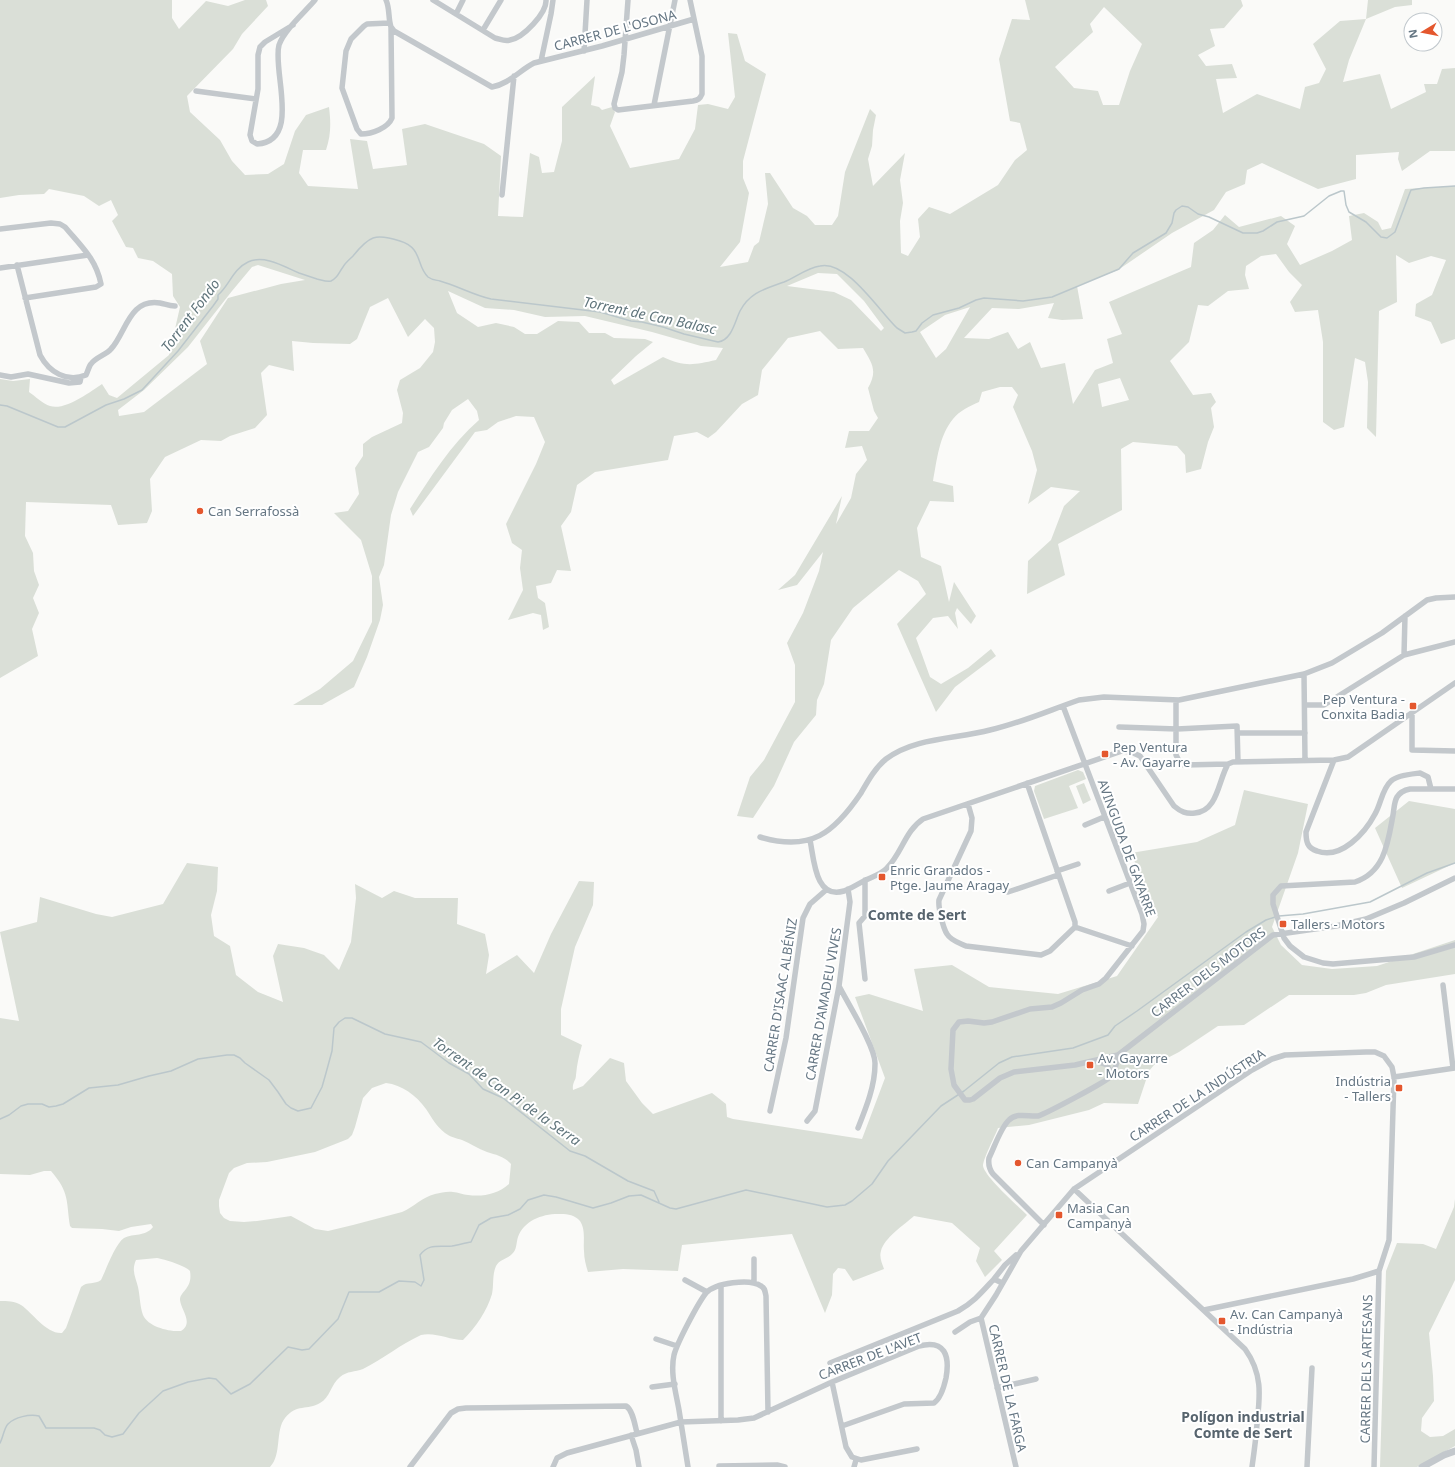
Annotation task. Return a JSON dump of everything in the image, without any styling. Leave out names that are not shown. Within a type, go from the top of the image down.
[{"type":"street","points":[[293,25],[265,42],[260,47],[258,55],[256,99],[250,135],[252,141],[257,144],[269,141],[276,136],[280,126],[283,108],[278,53],[282,39],[316,0]]},
{"type":"street","points":[[386,0],[389,7],[390,25],[392,118],[388,125],[366,134],[361,134],[357,129],[342,88],[346,51],[351,39],[367,24],[390,25]]},
{"type":"street","points":[[433,0],[495,38],[503,40],[511,40],[523,33],[540,17],[546,0]]},
{"type":"street","points":[[456,14],[464,0]]},
{"type":"street","points":[[483,30],[502,0]]},
{"type":"street","points":[[541,61],[553,0]]},
{"type":"street","points":[[584,51],[587,0]]},
{"type":"street","points":[[628,0],[622,72],[614,104],[615,108],[618,110],[693,101],[700,98],[702,94],[702,56],[690,0]]},
{"type":"street","points":[[654,105],[676,0]]},
{"type":"street","name":"CARRER DE L'OSONA","points":[[390,25],[394,31],[492,87],[506,82],[528,66],[541,61],[584,51],[694,19]]},
{"type":"street","points":[[502,196],[514,76]]},
{"type":"street","points":[[196,91],[256,99]]},
{"type":"street","points":[[0,229],[51,223],[60,224],[65,227],[94,262],[99,273],[101,284],[96,287],[25,298]]},
{"type":"street","points":[[0,268],[88,255]]},
{"type":"street","points":[[17,265],[40,355],[44,364],[54,372],[70,378],[82,377]]},
{"type":"street","points":[[0,375],[11,377],[28,374],[69,383],[80,382],[82,377],[86,375],[91,364],[110,351],[117,342],[133,312],[148,304],[159,303],[166,306],[175,306]]},
{"type":"street","points":[[760,838],[782,841],[810,840],[827,832],[840,820],[853,804],[878,767],[896,753],[914,746],[995,729],[1079,700],[1104,697],[1176,700],[1198,697],[1304,674],[1332,663],[1382,633],[1427,600],[1455,597]]},
{"type":"street","points":[[1404,655],[1405,616]]},
{"type":"street","points":[[1305,705],[1324,705],[1404,655],[1455,642]]},
{"type":"street","points":[[1304,674],[1305,760]]},
{"type":"street","points":[[1176,700],[1176,755],[1180,763],[1228,764],[1238,762],[1334,760],[1348,757],[1455,683]]},
{"type":"street","points":[[1063,706],[1084,764]]},
{"type":"street","points":[[1412,713],[1412,750],[1455,751]]},
{"type":"street","points":[[1119,727],[1177,729],[1237,726],[1238,762]]},
{"type":"street","points":[[1238,732],[1304,733]]},
{"type":"street","points":[[810,840],[818,876],[822,886],[826,890],[839,892],[886,870],[893,862],[915,825],[923,819],[1122,751],[1131,752],[1140,756],[1174,806],[1182,812],[1190,814],[1200,813],[1208,809],[1213,803],[1223,772],[1228,764]]},
{"type":"street","points":[[1334,760],[1306,832],[1306,842],[1311,849],[1319,852],[1340,850],[1348,846],[1358,837],[1376,814],[1386,787],[1392,780],[1420,773],[1428,777],[1430,789]]},
{"type":"street","name":"AVINGUDA DE GAYARRE","points":[[1084,764],[1130,883],[1144,924],[1143,931],[1106,978],[1098,984],[1082,990],[1061,1003],[1052,1007],[1030,1009],[992,1022],[959,1022],[953,1030],[952,1077],[954,1085],[959,1093],[965,1100],[968,1100],[973,1099],[1000,1078],[1014,1072],[1075,1065],[1118,1055]]},
{"type":"street","points":[[968,804],[972,818],[971,831],[939,900],[938,907],[947,934],[956,942],[966,946],[1041,955],[1050,951],[1075,927],[1075,922],[1057,873],[1028,783]]},
{"type":"street","points":[[1455,789],[1410,788],[1403,791],[1397,797],[1388,845],[1372,874],[1364,879],[1355,882],[1280,886],[1273,895],[1274,904],[1284,938],[1290,946],[1299,954],[1328,964],[1414,956],[1455,945]]},
{"type":"street","points":[[1085,825],[1104,817]]},
{"type":"street","points":[[1008,892],[1078,864]]},
{"type":"street","name":"CARRER DELS MOTORS","points":[[1118,1055],[1273,935],[1336,926],[1366,919],[1398,906],[1455,878]]},
{"type":"street","points":[[865,880],[865,916],[860,923],[865,979]]},
{"type":"street","points":[[1109,891],[1130,883]]},
{"type":"street","name":"CARRER D'AMADEU VIVES","points":[[808,1121],[815,1111],[839,986],[850,902],[848,889]]},
{"type":"street","name":"CARRER D'ISAAC ALBÉNIZ","points":[[770,1111],[786,1038],[803,918],[810,904],[826,890]]},
{"type":"street","points":[[1075,927],[1132,946]]},
{"type":"street","points":[[1394,1077],[1454,1068],[1443,985]]},
{"type":"street","points":[[839,986],[868,1041],[875,1062],[869,1102],[858,1128]]},
{"type":"street","name":"CARRER DE LA INDÚSTRIA","points":[[830,1364],[958,1311],[971,1304],[994,1279],[1005,1264],[1021,1251],[1074,1189],[1252,1070],[1272,1059],[1285,1055],[1375,1052],[1384,1056],[1390,1063],[1394,1077],[1389,1240],[1379,1271]]},
{"type":"street","points":[[1044,1225],[993,1174],[989,1169],[989,1158],[1004,1126],[1013,1116],[1038,1116],[1046,1113],[1109,1078],[1114,1072],[1118,1055]]},
{"type":"street","points":[[1095,1061],[1107,1065],[1110,1071],[1109,1078]]},
{"type":"street","points":[[1074,1189],[1250,1355],[1258,1374],[1260,1395],[1252,1467]]},
{"type":"street","name":"CARRER DE LA INDÚSTRIA","points":[[981,1318],[1021,1251]]},
{"type":"street","points":[[754,1259],[754,1282]]},
{"type":"street","points":[[1204,1310],[1379,1271]]},
{"type":"street","name":"CARRER DELS ARTESANS","points":[[1374,1467],[1379,1271]]},
{"type":"street","points":[[994,1279],[1002,1283]]},
{"type":"street","points":[[686,1280],[707,1292]]},
{"type":"street","points":[[688,1467],[673,1364],[677,1346],[702,1300],[707,1292],[721,1284],[754,1282],[765,1289],[768,1412]]},
{"type":"street","points":[[721,1284],[721,1421]]},
{"type":"street","name":"CARRER DE LA FARGA","points":[[955,1332],[970,1322],[981,1318],[1016,1467]]},
{"type":"street","points":[[656,1339],[677,1346]]},
{"type":"street","name":"CARRER DE L'AVET","points":[[553,1467],[557,1458],[562,1455],[681,1422],[747,1419],[768,1412],[832,1382],[919,1346],[935,1344],[946,1354],[948,1361],[944,1385],[940,1396],[934,1403],[904,1404],[842,1426]]},
{"type":"street","points":[[1307,1467],[1312,1368]]},
{"type":"street","points":[[997,1388],[1036,1379]]},
{"type":"street","points":[[832,1382],[846,1447],[852,1457],[856,1460],[861,1460],[917,1449]]},
{"type":"street","points":[[652,1387],[675,1384]]},
{"type":"street","points":[[410,1467],[451,1412],[458,1409],[626,1406],[631,1412],[639,1467]]},
{"type":"street","points":[[1422,1467],[1455,1451]]},
{"type":"street","points":[[854,1467],[856,1460]]},
{"type":"street","points":[[719,1466],[777,1465],[785,1467]]},
{"type":"shaded area","points":[[0,0],[172,0],[172,18],[179,29],[206,1],[228,6],[245,0],[266,0],[268,6],[242,34],[233,49],[187,96],[190,112],[220,140],[232,161],[245,175],[268,174],[284,164],[295,131],[306,115],[329,107],[330,129],[326,150],[303,150],[299,173],[308,186],[358,189],[350,139],[367,141],[373,169],[407,165],[402,129],[425,124],[484,144],[501,156],[498,216],[523,217],[530,153],[539,157],[542,173],[554,172],[562,141],[562,107],[595,76],[591,105],[599,107],[602,110],[612,107],[615,112],[610,126],[630,168],[679,159],[695,129],[698,105],[708,104],[728,109],[735,97],[728,33],[737,34],[745,61],[766,74],[743,161],[743,178],[749,193],[740,242],[720,267],[748,262],[754,246],[759,242],[768,204],[765,173],[770,173],[793,208],[807,216],[815,225],[832,225],[838,216],[845,172],[870,109],[876,115],[872,146],[868,159],[873,186],[905,153],[900,180],[903,203],[900,221],[901,253],[908,256],[920,237],[918,219],[929,207],[950,214],[998,185],[1015,160],[1027,150],[1020,123],[1010,121],[999,59],[1012,19],[1030,20],[1025,0],[1241,0],[1243,6],[1224,28],[1210,29],[1215,46],[1198,55],[1206,66],[1232,64],[1237,78],[1216,79],[1223,113],[1257,94],[1300,109],[1305,87],[1319,83],[1326,69],[1313,44],[1340,21],[1366,19],[1349,60],[1343,82],[1380,74],[1391,109],[1426,92],[1424,84],[1437,84],[1442,69],[1455,68],[1455,151],[1430,151],[1402,171],[1398,159],[1399,152],[1356,155],[1356,179],[1318,189],[1262,163],[1247,170],[1245,184],[1226,192],[1214,210],[1172,233],[1118,270],[1077,286],[1083,319],[1062,320],[1048,318],[1054,303],[1019,309],[992,308],[964,338],[989,339],[1008,332],[1018,349],[1030,342],[1041,368],[1065,363],[1073,404],[1095,370],[1113,363],[1107,339],[1122,334],[1109,302],[1191,267],[1194,243],[1213,230],[1225,215],[1239,227],[1281,216],[1295,226],[1287,244],[1300,265],[1332,251],[1352,240],[1349,216],[1364,213],[1378,222],[1382,230],[1391,228],[1405,189],[1455,186],[1455,339],[1441,344],[1431,322],[1415,316],[1416,304],[1432,295],[1446,260],[1431,256],[1409,263],[1396,255],[1397,302],[1379,311],[1376,437],[1367,428],[1368,382],[1365,362],[1355,358],[1344,427],[1334,430],[1323,422],[1323,342],[1318,310],[1295,312],[1290,302],[1302,285],[1289,272],[1276,254],[1261,256],[1246,266],[1245,275],[1249,289],[1228,291],[1208,306],[1198,305],[1189,342],[1170,361],[1193,395],[1211,393],[1216,402],[1211,408],[1214,427],[1208,442],[1201,469],[1186,473],[1185,455],[1177,446],[1133,442],[1121,449],[1122,510],[1058,544],[1065,575],[1027,594],[1028,561],[1051,540],[1064,506],[1080,491],[1051,487],[1028,504],[1037,470],[1032,451],[1013,407],[1018,395],[1012,387],[1000,387],[982,392],[979,402],[961,411],[955,416],[948,426],[939,448],[933,481],[953,486],[954,502],[930,501],[917,528],[921,557],[941,566],[949,602],[954,582],[976,616],[971,624],[957,608],[955,613],[958,629],[948,616],[933,618],[916,638],[930,677],[941,684],[968,668],[991,649],[996,656],[955,687],[936,712],[897,624],[926,594],[918,581],[899,570],[853,608],[831,640],[824,684],[817,700],[816,715],[794,742],[774,786],[753,818],[737,816],[750,777],[764,760],[795,702],[795,665],[787,643],[803,613],[819,571],[823,552],[797,585],[778,590],[795,575],[842,496],[836,524],[851,498],[856,474],[867,460],[862,446],[845,448],[849,431],[869,431],[878,418],[874,411],[868,388],[873,377],[873,367],[863,348],[838,349],[820,331],[788,338],[762,370],[758,395],[742,404],[716,432],[708,438],[697,432],[674,436],[668,460],[595,472],[577,485],[571,512],[561,526],[571,571],[557,570],[551,583],[536,586],[538,598],[545,603],[549,627],[543,630],[541,615],[533,613],[508,620],[523,590],[520,568],[522,550],[512,543],[506,524],[536,464],[545,442],[534,417],[516,416],[498,422],[487,430],[475,432],[413,516],[410,509],[450,451],[479,420],[477,411],[468,399],[452,410],[444,423],[443,428],[429,447],[418,452],[398,492],[391,515],[384,565],[379,577],[383,605],[380,620],[367,657],[354,687],[322,705],[293,705],[320,689],[353,661],[372,622],[372,576],[361,540],[334,513],[348,511],[359,494],[355,468],[363,456],[363,444],[372,437],[402,423],[403,413],[397,390],[400,380],[420,368],[433,352],[435,342],[434,328],[425,319],[408,337],[388,298],[370,307],[357,339],[350,344],[292,341],[294,371],[269,365],[261,373],[267,415],[255,428],[230,436],[221,441],[201,440],[165,457],[150,479],[152,511],[147,523],[118,525],[111,505],[26,502],[25,536],[33,553],[34,571],[39,585],[33,598],[39,613],[32,629],[38,656],[0,678],[0,379],[13,381],[30,379],[29,392],[47,405],[56,407],[63,406],[77,400],[102,384],[109,395],[117,398],[169,355],[180,307],[173,296],[172,274],[153,261],[138,258],[133,248],[126,247],[112,221],[118,215],[111,200],[99,206],[84,196],[49,189],[44,194],[19,195],[0,198]],"holes":[[[1104,7],[1142,44],[1130,71],[1119,105],[1103,105],[1098,91],[1074,88],[1055,67],[1093,32],[1090,24]],[[258,265],[305,280],[281,284],[228,298],[200,341],[207,364],[144,412],[119,416],[118,410],[144,390],[188,347],[252,267]],[[818,273],[837,274],[864,301],[884,328],[881,331],[851,300],[834,292],[787,286]],[[448,291],[485,308],[514,310],[545,317],[585,316],[652,332],[701,346],[723,348],[716,360],[701,363],[683,364],[663,357],[614,385],[611,380],[653,342],[645,339],[614,338],[605,333],[589,333],[579,322],[558,321],[537,334],[525,334],[514,327],[496,323],[478,327],[457,313]],[[970,307],[946,349],[936,358],[920,332],[945,315]],[[1120,378],[1129,400],[1102,407],[1098,384]]]},
{"type":"shaded area","points":[[1368,0],[1412,0],[1412,5],[1395,7],[1366,19]]},
{"type":"shaded area","points":[[1078,770],[1083,772],[1086,779],[1069,786],[1078,808],[1044,819],[1034,791],[1035,786]]},
{"type":"shaded area","points":[[1084,783],[1091,800],[1083,804],[1076,786]]},
{"type":"shaded area","points":[[1244,790],[1308,804],[1298,853],[1272,927],[1281,945],[1302,965],[1332,969],[1377,966],[1455,940],[1455,974],[1386,985],[1366,993],[1354,995],[1289,995],[1244,1025],[1218,1026],[1179,1052],[1154,1065],[1149,1071],[1138,1104],[1104,1103],[1089,1110],[1029,1125],[998,1128],[983,1166],[995,1184],[1027,1215],[994,1251],[1002,1260],[985,1277],[976,1261],[980,1248],[952,1223],[914,1216],[890,1237],[883,1246],[880,1256],[884,1269],[853,1281],[845,1269],[838,1268],[833,1274],[832,1295],[825,1313],[792,1234],[682,1245],[678,1271],[623,1269],[588,1272],[584,1256],[584,1232],[580,1221],[574,1216],[564,1214],[542,1216],[525,1226],[518,1237],[514,1252],[499,1262],[496,1266],[492,1294],[487,1307],[477,1324],[463,1340],[437,1335],[421,1335],[363,1369],[343,1375],[334,1383],[323,1401],[311,1407],[294,1410],[285,1418],[280,1429],[276,1456],[270,1467],[0,1467],[0,1301],[19,1304],[45,1327],[62,1333],[66,1328],[81,1287],[83,1285],[101,1280],[114,1251],[124,1238],[143,1234],[153,1227],[151,1224],[131,1227],[119,1231],[72,1228],[70,1226],[64,1191],[51,1171],[44,1171],[30,1175],[0,1174],[0,1018],[19,1021],[0,932],[37,922],[40,897],[96,914],[112,917],[163,904],[187,863],[218,867],[217,891],[211,915],[214,936],[230,946],[236,975],[258,992],[283,1002],[273,956],[278,944],[304,948],[324,955],[339,970],[351,942],[356,898],[355,884],[382,898],[394,891],[415,898],[458,898],[457,924],[485,934],[489,955],[486,974],[517,955],[534,973],[551,934],[579,881],[594,882],[593,905],[575,947],[561,1009],[561,1035],[582,1045],[573,1090],[583,1086],[610,1058],[624,1063],[626,1081],[642,1103],[653,1114],[712,1093],[726,1104],[727,1117],[733,1119],[862,1139],[885,1078],[855,997],[869,994],[923,1011],[914,969],[952,965],[989,987],[1058,994],[1117,976],[1158,917],[1131,853],[1197,842],[1235,825]],"holes":[[[386,1083],[403,1088],[413,1095],[422,1104],[437,1125],[447,1134],[484,1151],[506,1159],[511,1164],[509,1184],[500,1190],[485,1195],[474,1196],[457,1192],[446,1192],[430,1195],[402,1212],[328,1231],[315,1229],[291,1216],[244,1222],[230,1221],[224,1218],[220,1213],[219,1200],[229,1173],[234,1168],[247,1163],[267,1162],[315,1152],[348,1139],[352,1135],[355,1127],[363,1098],[372,1088]],[[157,1258],[180,1265],[190,1271],[190,1282],[180,1300],[187,1320],[185,1328],[181,1331],[165,1330],[154,1326],[146,1319],[141,1309],[138,1287],[134,1274],[136,1260]]]},
{"type":"shaded area","points":[[1409,801],[1455,809],[1455,863],[1402,888],[1375,828]]},
{"type":"shaded area","points":[[1455,1199],[1455,1280],[1429,1333],[1434,1401],[1422,1418],[1421,1431],[1430,1437],[1443,1436],[1455,1429],[1455,1446],[1417,1467],[1380,1467],[1386,1271],[1397,1243],[1423,1244],[1436,1249],[1454,1207]]},
{"type":"waterway","name":"Torrent de Can Balasc","points":[[0,405],[7,406],[58,427],[65,427],[106,405],[124,399],[142,390],[178,351],[213,306],[218,299],[218,295],[243,265],[254,260],[267,260],[317,279],[331,281],[337,277],[345,264],[368,240],[378,237],[384,237],[407,244],[416,253],[424,273],[428,277],[484,297],[600,312],[718,342],[723,341],[730,334],[740,311],[748,299],[753,295],[815,267],[830,266],[851,278],[862,288],[897,328],[905,333],[916,331],[922,323],[933,315],[959,308],[976,300],[984,298],[1023,301],[1052,297],[1119,269],[1133,253],[1166,233],[1172,223],[1174,213],[1182,206],[1188,207],[1198,214],[1209,217],[1243,233],[1257,233],[1277,222],[1304,216],[1329,196],[1344,191],[1346,205],[1349,212],[1366,222],[1381,237],[1387,238],[1395,232],[1411,190],[1455,186]]},
{"type":"waterway","points":[[1279,916],[1303,914],[1370,902],[1427,873],[1455,863]]},
{"type":"waterway","points":[[0,1443],[5,1428],[8,1424],[14,1420],[31,1415],[39,1416],[46,1428],[94,1428],[100,1430],[105,1435],[112,1437],[123,1434],[139,1413],[163,1391],[188,1382],[209,1378],[216,1379],[231,1394],[250,1384],[288,1347],[302,1350],[309,1349],[338,1319],[349,1292],[379,1292],[399,1281],[415,1282],[421,1286],[424,1280],[420,1255],[423,1251],[434,1246],[452,1246],[471,1242],[479,1225],[491,1218],[508,1215],[520,1209],[528,1200],[544,1195],[593,1208],[629,1196],[641,1195],[670,1208],[676,1209],[746,1190],[827,1207],[845,1205],[872,1184],[888,1161],[941,1106],[964,1091],[999,1063],[1012,1057],[1073,1048],[1108,1035],[1115,1026],[1246,932],[1266,920],[1275,917]]},
{"type":"waterway","name":"Torrent de Can Pi de la Serra","points":[[0,1119],[9,1115],[21,1106],[28,1104],[42,1104],[49,1107],[56,1106],[63,1104],[89,1088],[118,1085],[171,1071],[198,1059],[227,1055],[234,1055],[240,1058],[269,1080],[286,1104],[291,1108],[298,1111],[311,1108],[322,1087],[332,1051],[334,1028],[345,1018],[352,1018],[385,1034],[421,1042],[449,1063],[469,1074],[483,1089],[503,1098],[570,1151],[585,1156],[628,1181],[654,1191],[659,1202]]},
{"type":"place","name":"Can Serrafossà","points":[[200,511]]},
{"type":"place","name":"Pep Ventura - Conxita Badia","points":[[1413,706]]},
{"type":"place","name":"Pep Ventura - Av. Gayarre","points":[[1105,754]]},
{"type":"place","name":"Enric Granados - Ptge. Jaume Aragay","points":[[882,877]]},
{"type":"place","name":"Tallers - Motors","points":[[1283,924]]},
{"type":"place","name":"Av. Gayarre - Motors","points":[[1090,1065]]},
{"type":"place","name":"Indústria - Tallers","points":[[1399,1088]]},
{"type":"place","name":"Can Campanyà","points":[[1018,1163]]},
{"type":"place","name":"Masia Can Campanyà","points":[[1059,1215]]},
{"type":"place","name":"Av. Can Campanyà - Indústria","points":[[1222,1321]]},
{"type":"district","name":"Comte de Sert","points":[[917,914]]},
{"type":"district","name":"Polígon industrial Comte de Sert","points":[[1243,1424]]},
{"type":"water label","name":"Torrent Fondo","points":[[190,315]]}]
